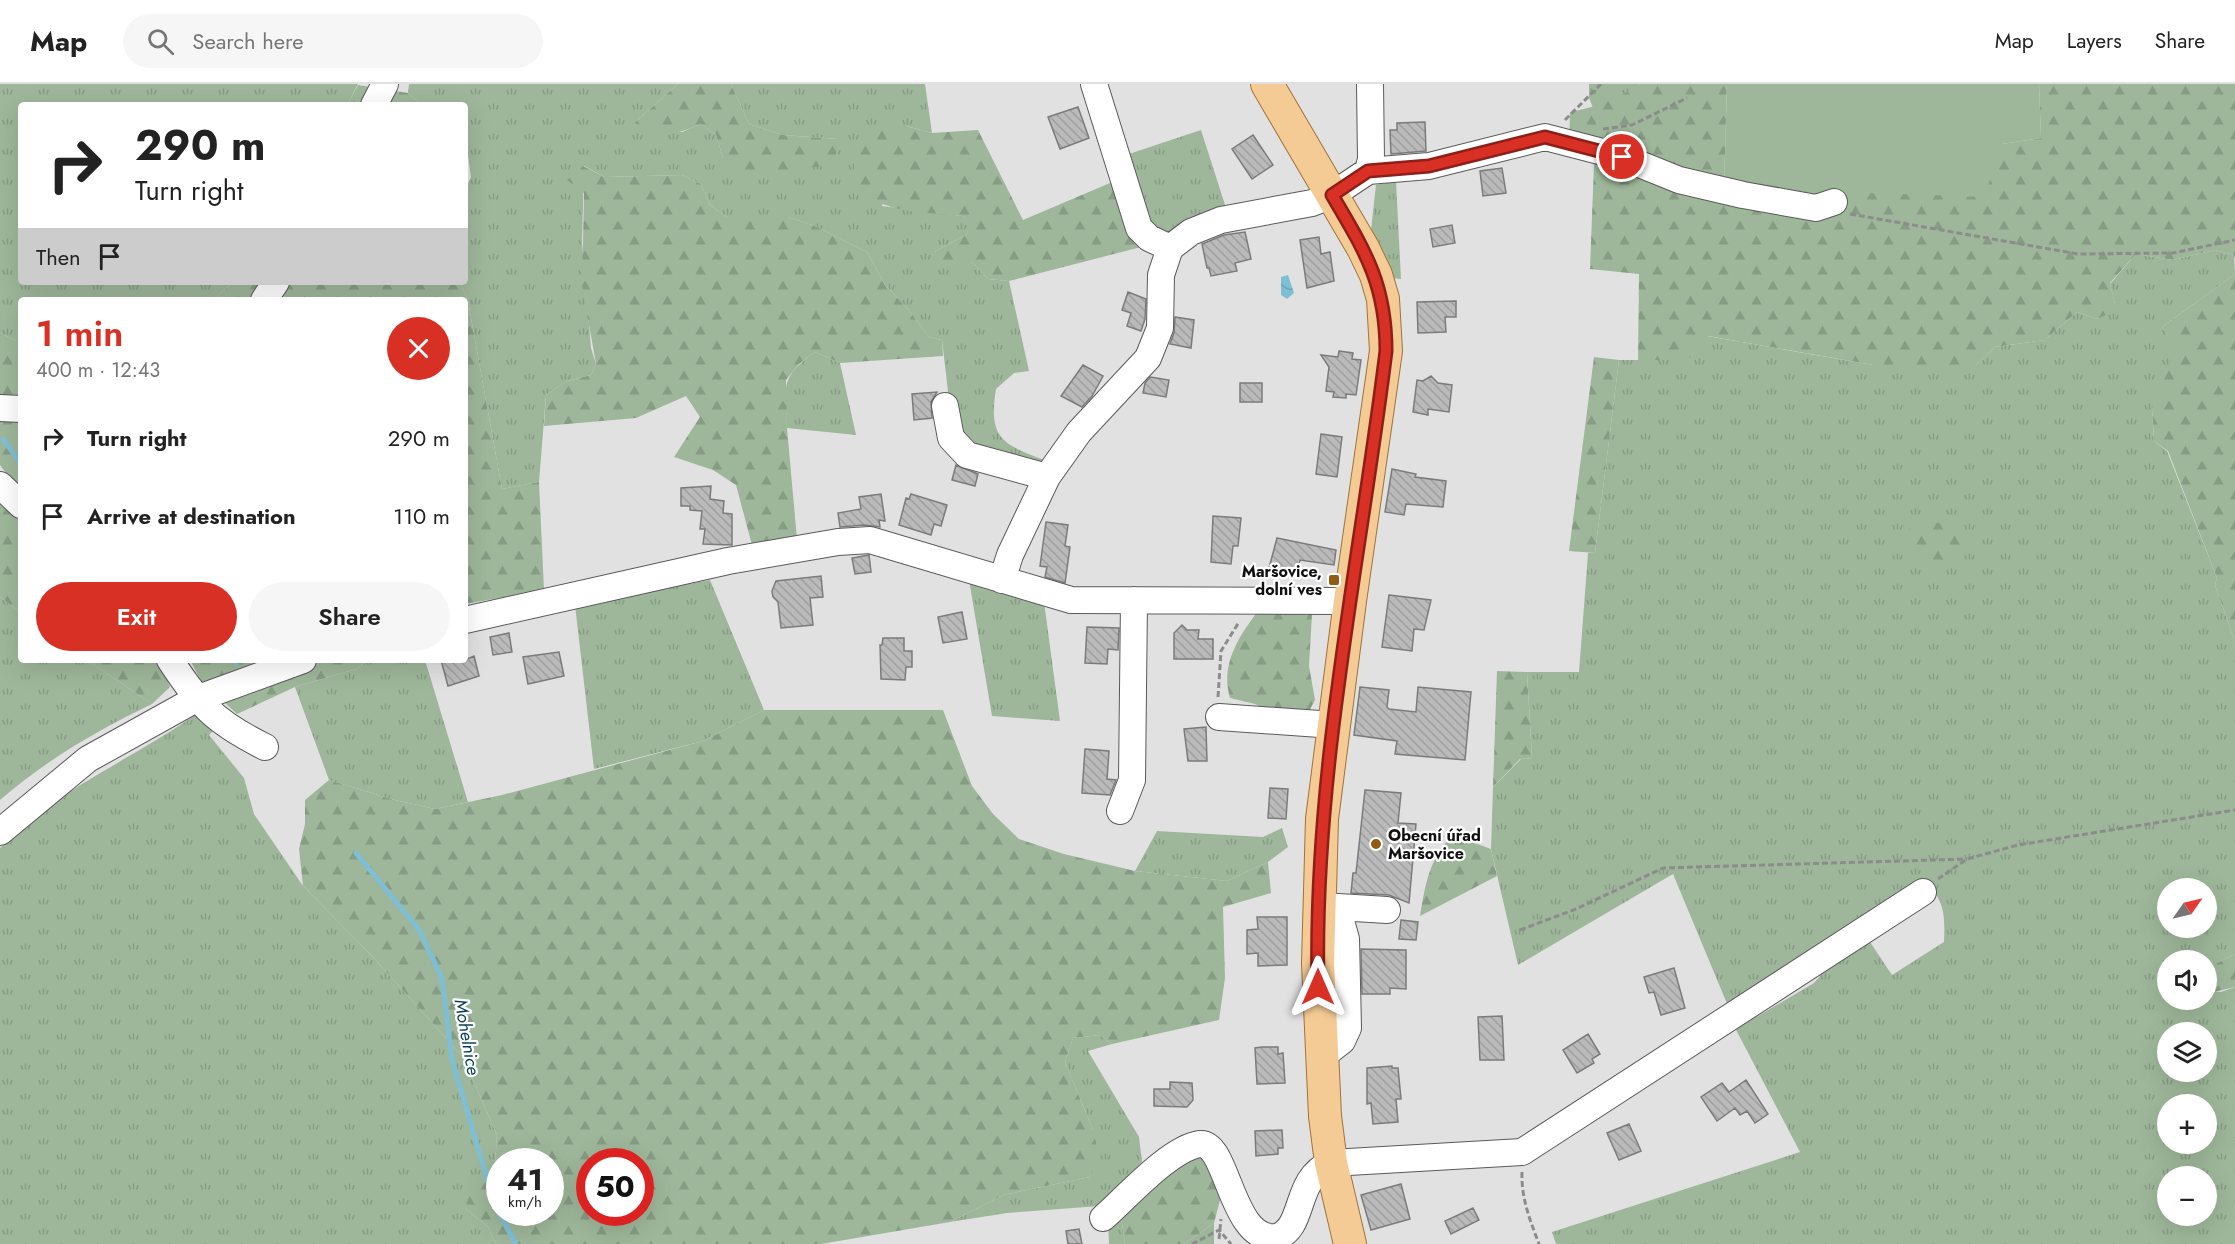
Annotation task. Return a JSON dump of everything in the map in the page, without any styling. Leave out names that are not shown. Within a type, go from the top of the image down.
[{"type":"main road","points":[[1267,84],[1376,275],[1386,323],[1382,390],[1350,601],[1322,819],[1328,907],[1320,1059],[1331,1163],[1350,1244]]},
{"type":"street","points":[[376,102],[385,84]]},
{"type":"street","points":[[1094,84],[1139,228],[1149,238],[1170,248]]},
{"type":"street","points":[[1368,171],[1371,159],[1370,84]]},
{"type":"street","points":[[1002,580],[1010,555],[1047,477],[1079,432],[1148,358],[1161,328],[1161,275],[1170,248],[1191,232],[1221,220],[1311,203],[1332,195],[1368,171],[1429,166],[1545,137],[1622,157],[1679,180],[1743,195],[1825,205]]},
{"type":"street","points":[[945,406],[951,438],[967,455],[1047,477]]},
{"type":"street","points":[[0,408],[18,409]]},
{"type":"street","points":[[0,484],[18,502]]},
{"type":"street","points":[[468,619],[728,561],[838,542],[870,540],[1071,600],[1350,601]]},
{"type":"street","points":[[1120,811],[1132,780],[1134,600]]},
{"type":"street","points":[[172,663],[195,699],[236,733],[265,747]]},
{"type":"street","points":[[0,832],[88,759],[195,699],[295,663]]},
{"type":"street","points":[[1219,717],[1334,725]]},
{"type":"street","points":[[1103,1218],[1170,1158],[1188,1147],[1202,1144],[1209,1147],[1219,1161],[1231,1199],[1258,1235],[1278,1237],[1289,1229],[1306,1183],[1313,1173],[1331,1163],[1522,1152],[1923,892]]},
{"type":"street","points":[[1328,907],[1387,910]]},
{"type":"path","points":[[1545,137],[1601,84]]},
{"type":"path","points":[[1597,129],[1632,125],[1687,98]]},
{"type":"path","points":[[1825,205],[2078,254],[2173,253],[2235,240]]},
{"type":"path","points":[[1219,717],[1221,651],[1240,620],[1259,602]]},
{"type":"path","points":[[1520,930],[1576,909],[1663,868],[1967,859],[2018,845],[2235,810]]},
{"type":"path","points":[[1923,892],[1967,859]]},
{"type":"path","points":[[1522,1152],[1521,1187],[1528,1217],[1539,1244]]},
{"type":"path","points":[[1192,1244],[1219,1230],[1231,1244]]},
{"type":"green space","points":[[0,84],[358,84],[349,102],[18,102],[18,285],[230,285],[216,297],[18,297],[18,342],[0,333]]},
{"type":"green space","points":[[409,84],[678,84],[634,123],[682,132],[701,124],[716,135],[723,158],[838,139],[783,135],[749,124],[731,84],[925,84],[932,133],[906,126],[882,206],[963,216],[970,226],[967,234],[934,252],[973,263],[988,279],[1009,281],[1029,371],[1014,373],[996,389],[994,419],[997,429],[1009,444],[1047,461],[1041,469],[976,452],[952,426],[942,340],[929,337],[909,310],[885,285],[867,252],[815,226],[788,217],[727,217],[710,205],[701,184],[682,175],[605,177],[584,166],[582,243],[591,348],[596,364],[591,375],[567,381],[546,395],[539,482],[502,489],[468,297],[461,285],[468,285],[468,183],[471,177],[468,156],[468,102],[418,102],[408,93]]},
{"type":"green space","points":[[678,84],[731,84],[749,124],[783,135],[838,139],[835,158],[825,166],[750,174],[723,158],[716,135],[701,124],[675,133],[667,133],[634,123]]},
{"type":"green space","points":[[1589,84],[1640,84],[1623,96],[1593,108],[1589,98]]},
{"type":"green space","points":[[1640,84],[1727,84],[1724,188],[2041,138],[2039,84],[2235,84],[2235,259],[2234,255],[2215,250],[2173,260],[2136,254],[2110,283],[2115,304],[2106,315],[2097,319],[2077,312],[2045,340],[1995,347],[1976,365],[1873,365],[1708,336],[1688,360],[1638,360],[1639,274],[1590,269],[1594,164],[1569,149],[1570,112],[1606,102]]},
{"type":"green space","points":[[1727,84],[2039,84],[2041,138],[2002,144],[1984,197],[1724,188]]},
{"type":"green space","points":[[358,85],[408,93],[418,102],[349,102]]},
{"type":"green space","points":[[906,126],[932,133],[978,130],[1023,220],[1117,180],[1145,246],[1009,281],[988,279],[973,263],[957,260],[934,262],[934,252],[967,234],[969,226],[963,216],[894,207],[865,193],[857,180],[854,159],[861,135]]},
{"type":"green space","points":[[1201,130],[1227,211],[1170,236],[1152,232],[1126,155]]},
{"type":"green space","points":[[583,166],[605,177],[682,175],[701,184],[710,205],[727,217],[788,217],[815,226],[867,252],[885,285],[909,310],[929,337],[942,340],[943,356],[840,363],[815,352],[799,364],[786,380],[787,428],[797,539],[752,545],[736,485],[713,470],[674,457],[700,417],[686,396],[636,418],[544,426],[546,395],[567,381],[591,375],[596,364],[582,286],[584,193],[567,180]]},
{"type":"green space","points":[[1396,181],[1401,279],[1390,278],[1371,230],[1376,185]]},
{"type":"green space","points":[[2215,250],[2234,255],[2235,274],[2162,327],[2177,349],[2152,410],[2154,441],[2167,451],[2217,578],[2215,585],[2235,642],[2235,954],[2217,963],[2217,950],[2157,950],[2157,1010],[2217,1010],[2217,992],[2235,987],[2235,1244],[1556,1244],[1552,1232],[1800,1152],[1734,1026],[1758,1016],[1814,983],[1831,963],[1868,939],[1892,975],[1944,942],[1940,902],[1925,881],[1728,1006],[1673,874],[1518,965],[1491,849],[1493,787],[1521,759],[1532,758],[1527,672],[1579,672],[1588,553],[1595,553],[1619,360],[1688,360],[1707,336],[1873,365],[1976,365],[1995,347],[2045,340],[2077,312],[2097,319],[2115,304],[2110,284],[2136,254],[2173,260]]},
{"type":"green space","points":[[2235,274],[2235,642],[2215,585],[2217,578],[2168,451],[2154,441],[2152,409],[2176,349],[2162,327]]},
{"type":"green space","points":[[230,285],[461,285],[466,297],[216,297]]},
{"type":"green space","points":[[468,301],[502,489],[539,482],[544,590],[468,603]]},
{"type":"green space","points":[[0,333],[18,342],[18,489],[0,465]]},
{"type":"green space","points":[[815,352],[840,363],[856,435],[787,428],[787,384],[795,369]]},
{"type":"green space","points":[[1594,357],[1619,360],[1595,553],[1569,551]]},
{"type":"green space","points":[[0,497],[18,512],[18,611],[0,597]]},
{"type":"green space","points":[[1956,520],[1961,551],[1956,556],[1937,563],[1924,562],[1911,557],[1905,542],[1910,527]]},
{"type":"green space","points":[[710,580],[764,710],[703,741],[594,769],[575,605]]},
{"type":"green space","points":[[969,580],[1044,602],[1060,721],[992,716]]},
{"type":"green space","points":[[0,597],[18,611],[18,663],[91,663],[152,704],[73,747],[0,800]]},
{"type":"green space","points":[[1295,606],[1312,614],[1309,666],[1315,700],[1306,717],[1272,713],[1255,704],[1230,698],[1227,674],[1229,663],[1238,641],[1258,611]]},
{"type":"green space","points":[[91,663],[160,663],[170,687],[152,704]]},
{"type":"green space","points":[[192,663],[365,663],[356,669],[295,687],[237,714],[201,681]]},
{"type":"green space","points":[[365,663],[426,663],[468,802],[435,809],[395,800],[329,780],[295,687],[356,669]]},
{"type":"green space","points":[[1497,671],[1527,672],[1532,758],[1520,759],[1493,787]]},
{"type":"green space","points":[[764,710],[943,710],[972,786],[993,814],[1019,839],[1064,854],[1135,871],[1227,881],[1268,862],[1271,893],[1223,907],[1225,978],[1219,1020],[1112,1044],[1100,1035],[1073,1038],[1065,1062],[1093,1130],[1099,1155],[1090,1177],[1003,1195],[950,1222],[821,1244],[496,1244],[487,1226],[564,1226],[564,1148],[496,1148],[497,1135],[463,1057],[372,956],[303,886],[299,849],[305,824],[305,800],[329,780],[395,800],[435,809],[502,795],[703,741]]},
{"type":"green space","points":[[198,713],[215,729],[209,735],[244,778],[254,814],[303,886],[372,956],[463,1057],[497,1135],[496,1148],[486,1148],[486,1179],[465,1208],[488,1227],[496,1244],[0,1244],[0,848],[46,808]]},
{"type":"green space","points":[[1282,828],[1288,847],[1268,862],[1227,881],[1135,871],[1157,831],[1263,837]]},
{"type":"green space","points":[[1464,839],[1491,849],[1497,876],[1420,916],[1435,858],[1447,841]]},
{"type":"green space","points":[[2235,954],[2235,987],[2217,991],[2217,963]]},
{"type":"green space","points":[[1100,1035],[1112,1044],[1088,1051],[1139,1137],[1142,1162],[1100,1206],[1007,1213],[950,1222],[1003,1195],[1090,1177],[1093,1130],[1065,1062],[1073,1038]]},
{"type":"green space","points":[[1205,1153],[1223,1189],[1214,1223],[1184,1244],[1125,1244],[1121,1216],[1176,1165]]},
{"type":"green space","points":[[486,1177],[486,1225],[465,1208],[469,1197]]},
{"type":"green space","points":[[1121,1216],[1125,1244],[1109,1244],[1108,1222]]},
{"type":"green space","points":[[1214,1223],[1214,1244],[1184,1244]]},
{"type":"water","points":[[1288,275],[1294,293],[1287,299],[1281,295],[1281,277]]},
{"type":"building","points":[[1078,107],[1089,138],[1060,149],[1048,117]]},
{"type":"building","points":[[1425,122],[1426,151],[1391,154],[1390,130],[1397,130],[1397,123]]},
{"type":"building","points":[[1253,135],[1273,165],[1252,179],[1232,149]]},
{"type":"building","points":[[1502,168],[1506,193],[1483,196],[1480,171]]},
{"type":"building","points":[[1452,225],[1455,243],[1433,247],[1430,229]]},
{"type":"building","points":[[1245,232],[1251,259],[1235,263],[1237,271],[1211,276],[1202,244],[1224,235]]},
{"type":"building","points":[[1319,237],[1321,254],[1330,252],[1334,281],[1307,288],[1300,240]]},
{"type":"building","points":[[1128,292],[1146,299],[1145,319],[1141,331],[1127,326],[1131,313],[1122,310]]},
{"type":"building","points":[[1456,301],[1456,317],[1445,317],[1446,332],[1418,333],[1417,302]]},
{"type":"building","points":[[1175,317],[1194,320],[1191,348],[1170,344],[1174,333]]},
{"type":"building","points":[[1339,351],[1353,353],[1352,359],[1361,360],[1356,395],[1346,394],[1346,398],[1333,397],[1334,392],[1326,391],[1329,367],[1321,355],[1338,357]]},
{"type":"building","points":[[1083,365],[1103,376],[1092,396],[1082,407],[1061,396]]},
{"type":"building","points":[[1431,376],[1438,383],[1452,385],[1449,412],[1428,409],[1428,415],[1413,412],[1417,380],[1423,381]]},
{"type":"building","points":[[1150,377],[1169,380],[1166,397],[1143,393],[1145,383]]},
{"type":"building","points":[[1240,383],[1262,383],[1262,402],[1240,402]]},
{"type":"building","points":[[937,392],[931,402],[932,418],[914,420],[912,394]]},
{"type":"building","points":[[1321,434],[1342,437],[1337,477],[1316,474]]},
{"type":"building","points":[[956,465],[978,474],[975,486],[952,480]]},
{"type":"building","points":[[1392,469],[1416,474],[1415,477],[1446,481],[1443,507],[1406,504],[1404,515],[1385,512]]},
{"type":"building","points":[[711,486],[710,499],[724,501],[723,513],[732,514],[732,545],[703,544],[705,529],[700,529],[702,511],[690,510],[690,506],[681,506],[681,488]]},
{"type":"building","points":[[881,494],[885,521],[879,520],[880,527],[864,525],[840,527],[838,513],[861,509],[859,497]]},
{"type":"building","points":[[911,494],[947,505],[941,526],[934,524],[931,535],[899,525],[906,498],[909,499]]},
{"type":"building","points":[[1213,516],[1241,518],[1238,546],[1233,546],[1231,564],[1211,562]]},
{"type":"building","points":[[1046,522],[1068,525],[1065,546],[1070,547],[1065,583],[1045,577],[1047,567],[1040,566]]},
{"type":"building","points":[[1277,538],[1336,550],[1334,565],[1300,560],[1296,575],[1269,568]]},
{"type":"building","points":[[869,555],[871,572],[855,574],[852,558]]},
{"type":"building","points":[[821,576],[823,597],[810,598],[813,625],[781,628],[778,602],[773,597],[772,591],[776,581]]},
{"type":"building","points":[[1389,595],[1431,600],[1424,630],[1414,629],[1412,651],[1382,647]]},
{"type":"building","points":[[962,612],[967,639],[943,643],[938,617]]},
{"type":"building","points":[[1182,625],[1187,630],[1199,630],[1198,639],[1213,639],[1213,659],[1174,659],[1174,633]]},
{"type":"building","points":[[1087,627],[1119,628],[1118,650],[1108,649],[1107,664],[1085,663]]},
{"type":"building","points":[[509,633],[512,652],[493,655],[490,637]]},
{"type":"building","points":[[883,638],[904,638],[904,651],[912,651],[912,667],[906,667],[905,680],[881,679],[880,645],[882,645]]},
{"type":"building","points":[[559,652],[564,676],[528,684],[523,657]]},
{"type":"building","points":[[474,656],[479,676],[448,686],[442,663],[468,663],[468,659]]},
{"type":"building","points":[[1360,687],[1389,690],[1387,707],[1389,709],[1416,712],[1418,687],[1471,692],[1465,760],[1395,754],[1397,741],[1354,735]]},
{"type":"building","points":[[1206,727],[1207,761],[1188,761],[1184,729]]},
{"type":"building","points":[[1085,749],[1109,751],[1107,779],[1116,780],[1110,795],[1082,793]]},
{"type":"building","points":[[1270,788],[1288,789],[1286,819],[1268,818]]},
{"type":"building","points":[[1365,790],[1401,793],[1398,823],[1416,824],[1409,903],[1389,895],[1351,893],[1353,873],[1356,873]]},
{"type":"building","points":[[1257,917],[1287,917],[1287,965],[1258,966],[1258,953],[1247,954],[1247,930],[1258,929]]},
{"type":"building","points":[[1401,920],[1418,922],[1416,940],[1399,939]]},
{"type":"building","points":[[1361,949],[1406,950],[1406,989],[1390,988],[1390,994],[1362,994]]},
{"type":"building","points":[[1674,968],[1685,1008],[1661,1015],[1654,992],[1649,993],[1644,977]]},
{"type":"building","points":[[1502,1016],[1504,1060],[1480,1060],[1478,1017]]},
{"type":"building","points":[[1588,1034],[1600,1054],[1592,1059],[1594,1063],[1577,1073],[1563,1050]]},
{"type":"building","points":[[1278,1047],[1278,1054],[1283,1053],[1285,1083],[1257,1084],[1255,1048]]},
{"type":"building","points":[[1392,1066],[1392,1068],[1398,1068],[1401,1099],[1396,1099],[1398,1122],[1373,1124],[1371,1103],[1367,1104],[1367,1068]]},
{"type":"building","points":[[1746,1080],[1768,1114],[1755,1123],[1747,1111],[1740,1115],[1735,1108],[1717,1121],[1701,1097],[1722,1083],[1729,1092]]},
{"type":"building","points":[[1170,1082],[1192,1083],[1193,1100],[1187,1107],[1154,1106],[1154,1089],[1170,1089]]},
{"type":"building","points":[[1629,1124],[1641,1151],[1619,1160],[1607,1133]]},
{"type":"building","points":[[1282,1130],[1283,1148],[1278,1148],[1278,1154],[1256,1156],[1255,1131]]},
{"type":"building","points":[[1401,1184],[1410,1219],[1371,1230],[1361,1195]]},
{"type":"building","points":[[1473,1208],[1479,1220],[1451,1234],[1445,1221]]},
{"type":"building","points":[[1079,1229],[1082,1244],[1068,1244],[1066,1231]]},
{"type":"waterway","name":"Mohelnice","points":[[3,439],[18,460]]},
{"type":"waterway","name":"Mohelnice","points":[[356,853],[420,931],[442,979],[452,1060],[495,1205],[516,1244]]},
{"type":"place","name":"Maršovice, dolní ves","points":[[1334,580]]},
{"type":"place","name":"Obecní úřad Maršovice","points":[[1376,844]]},
{"type":"route","points":[[1318,987],[1322,819],[1386,351],[1383,299],[1376,275],[1332,195],[1368,171],[1429,166],[1545,137],[1622,157]]}]
